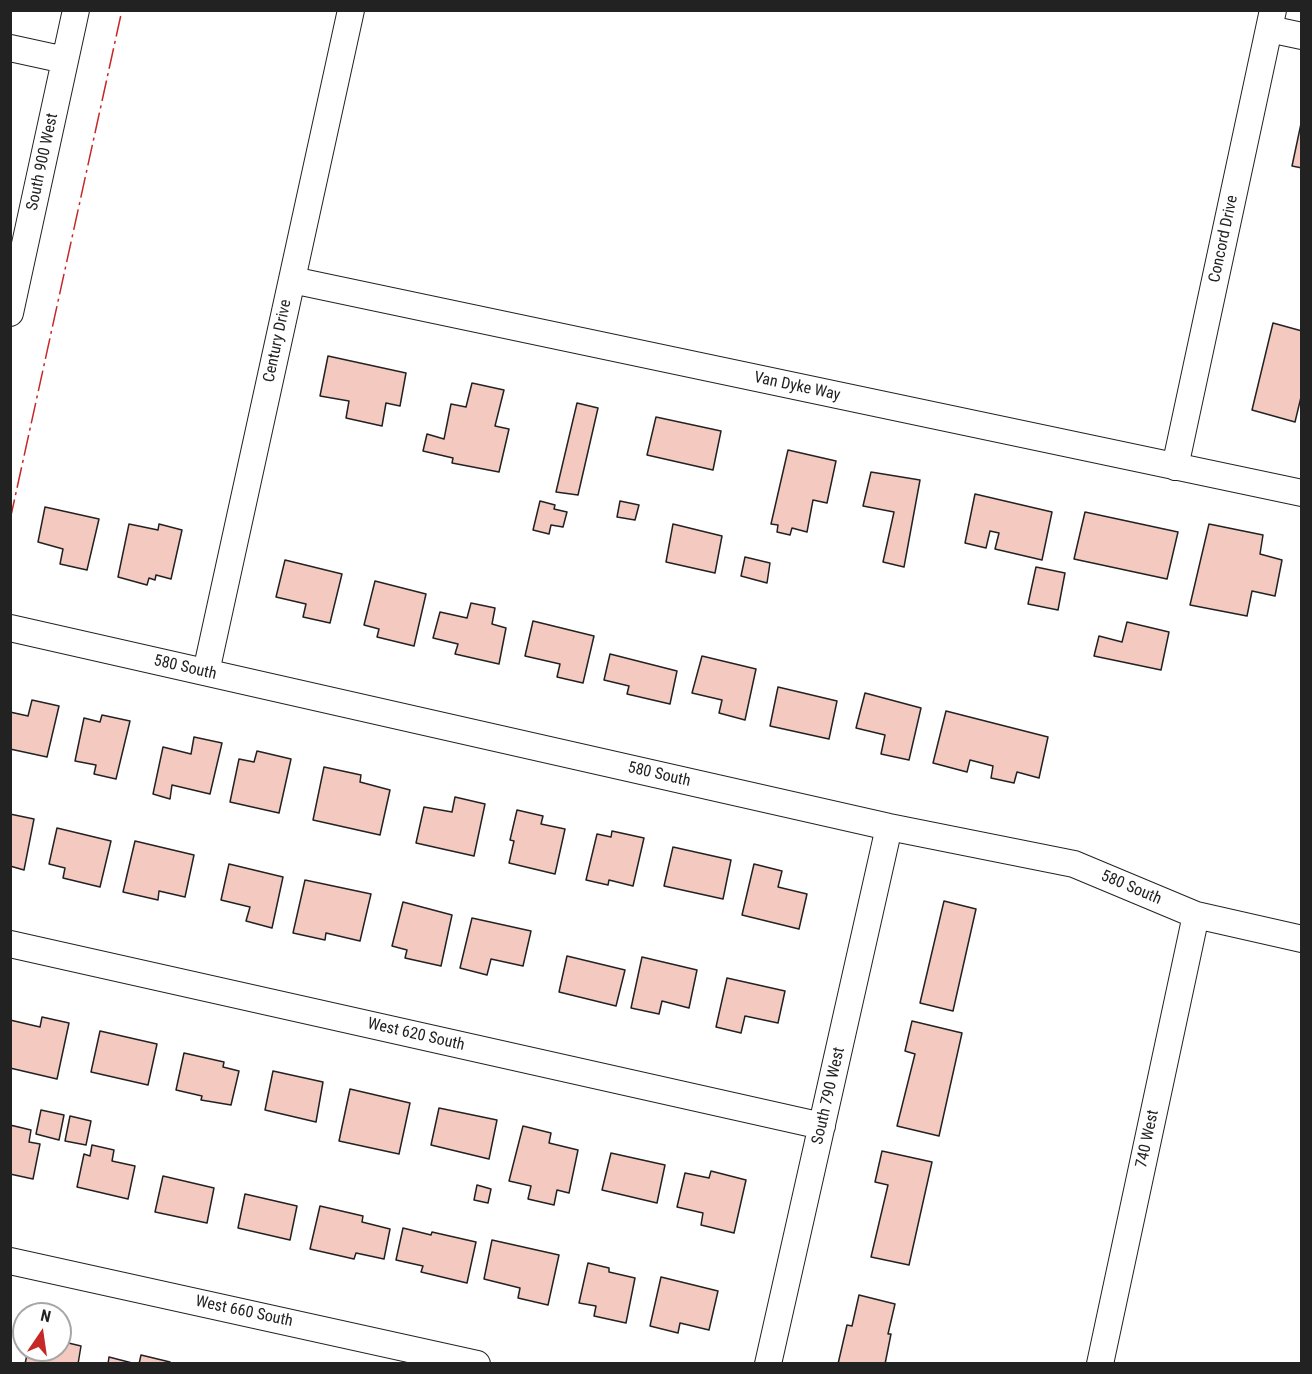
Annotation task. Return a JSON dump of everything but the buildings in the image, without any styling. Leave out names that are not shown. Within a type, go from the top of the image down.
[{"type":"street","name":"South 900 West","points":[[10,313],[76,10]]},
{"type":"street","name":"Century Drive","points":[[206,672],[351,10]]},
{"type":"street","points":[[1271,20],[1302,36]]},
{"type":"street","name":"Concord Drive","points":[[1175,466],[1271,20]]},
{"type":"street","points":[[10,48],[65,60]]},
{"type":"street","name":"Van Dyke Way","points":[[292,280],[1302,493]]},
{"type":"street","name":"580 South","points":[[10,628],[889,827],[1074,864],[1196,915],[1302,939]]},
{"type":"street","name":"South 790 West","points":[[768,1364],[889,827]]},
{"type":"street","name":"740 West","points":[[1100,1364],[1196,915]]},
{"type":"street","name":"West 620 South","points":[[10,944],[822,1126]]},
{"type":"street","name":"West 660 South","points":[[10,1261],[477,1364]]},
{"type":"power","points":[[10,520],[122,10]]}]
